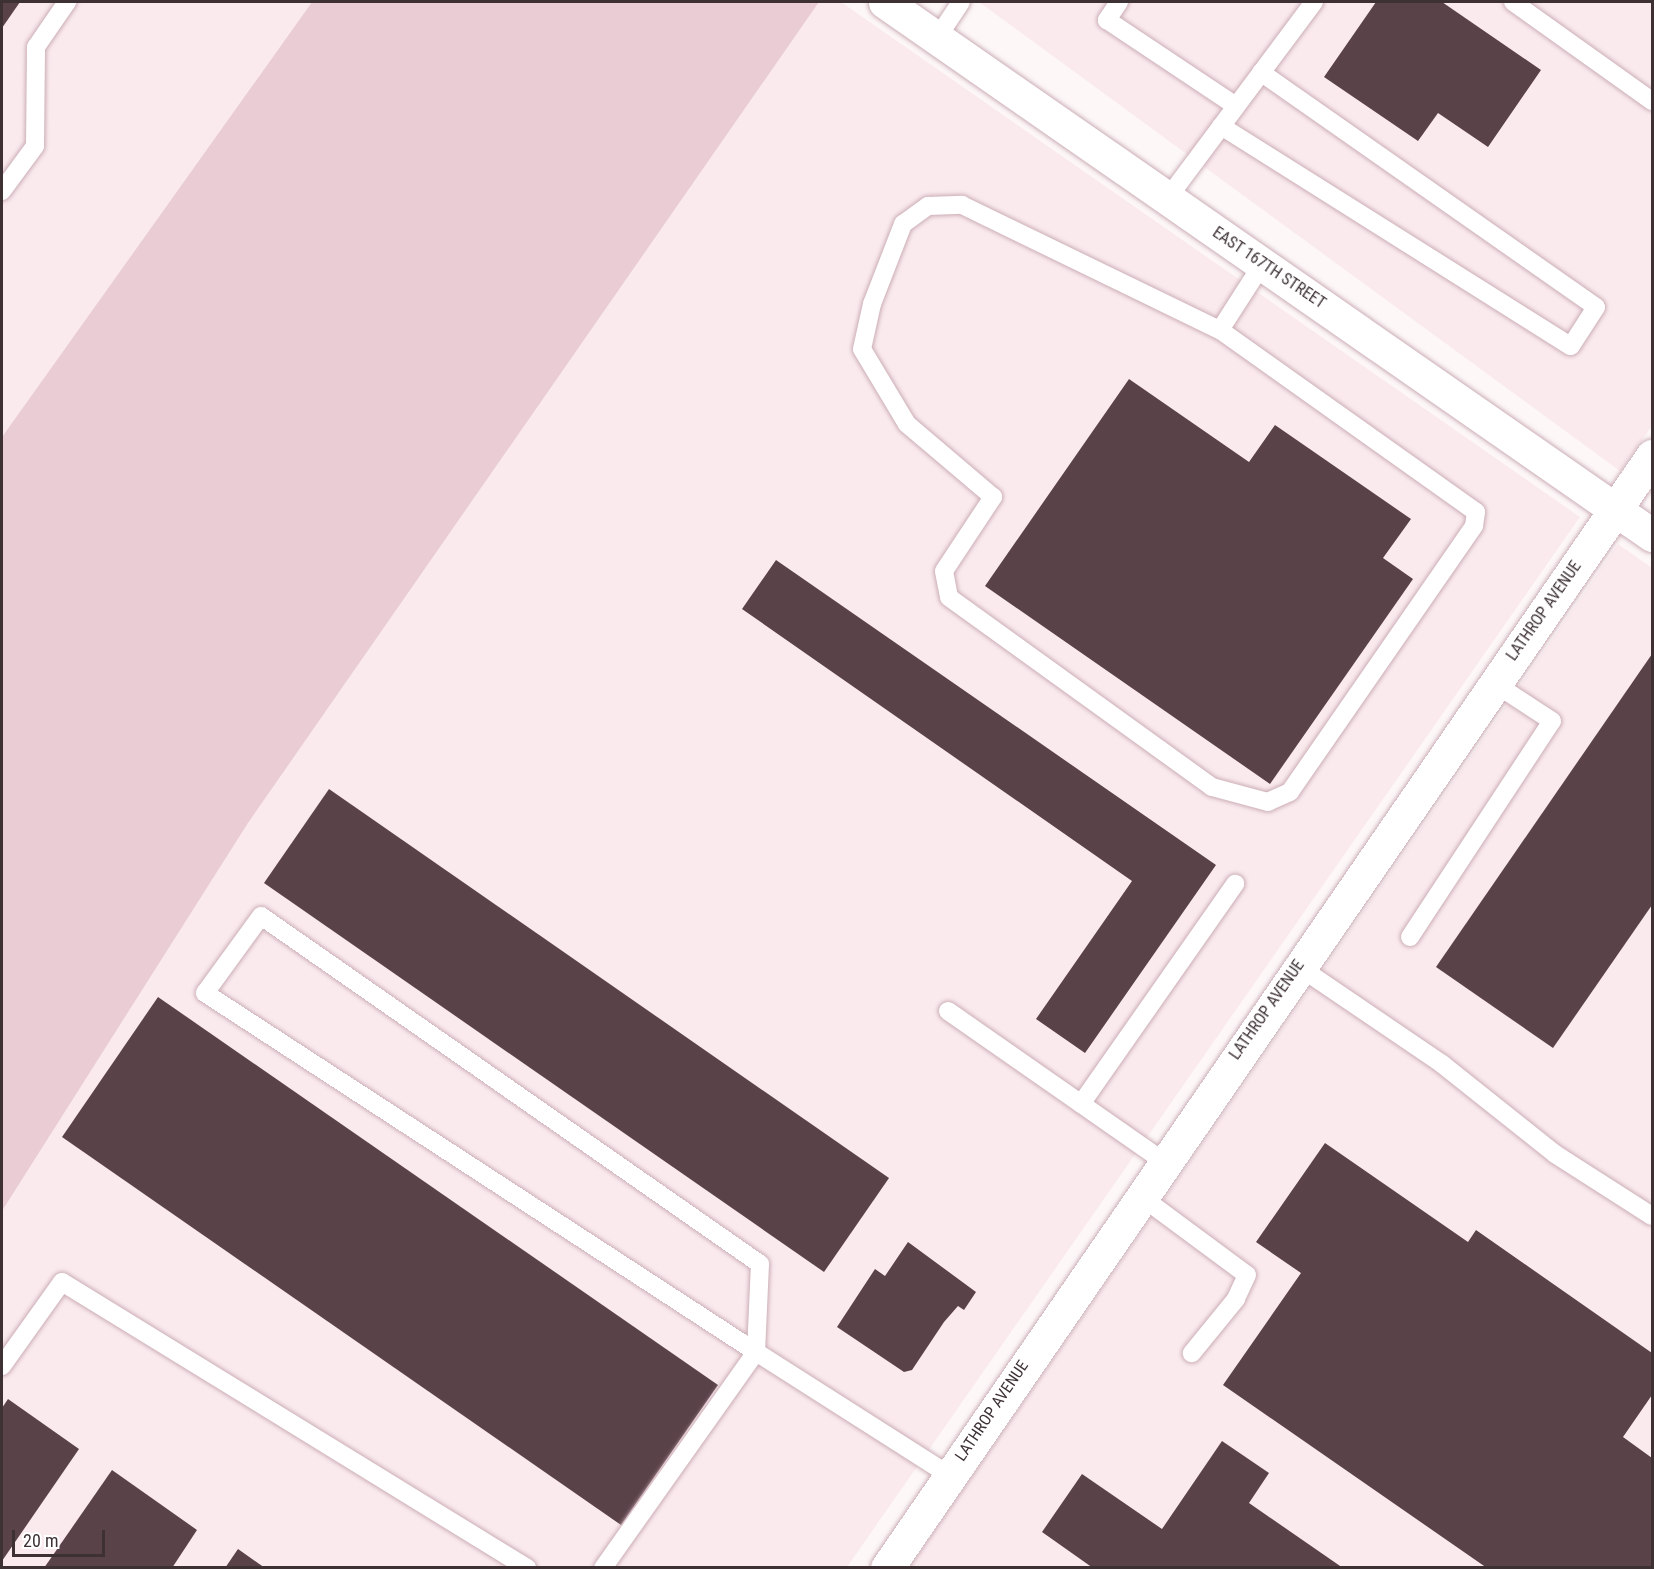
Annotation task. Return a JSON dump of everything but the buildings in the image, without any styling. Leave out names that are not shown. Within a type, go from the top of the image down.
[{"type":"street","name":"EAST 167TH STREET","points":[[885,2],[1653,535]]},
{"type":"street","name":"LATHROP AVENUE","points":[[887,1568],[1163,1161],[1653,456]]},
{"type":"lane","points":[[2,191],[35,146],[36,48],[68,2]]},
{"type":"lane","points":[[937,38],[961,2]]},
{"type":"lane","points":[[1119,2],[1107,20],[1236,106]]},
{"type":"lane","points":[[1167,199],[1314,2]]},
{"type":"lane","points":[[1513,2],[1653,101]]},
{"type":"lane","points":[[1221,126],[1571,346],[1596,307],[1261,72]]},
{"type":"lane","points":[[962,205],[1220,330],[1476,512],[1474,526],[1290,792],[1268,802],[1212,787],[950,597],[944,571],[993,498],[907,424],[862,350],[872,304],[903,224],[928,206],[962,205]]},
{"type":"lane","points":[[1220,330],[1263,263]]},
{"type":"lane","points":[[1410,937],[1552,721],[1494,683]]},
{"type":"lane","points":[[1082,1104],[1235,884]]},
{"type":"lane","points":[[603,1568],[756,1352],[760,1264],[261,916],[205,993],[756,1352],[949,1475]]},
{"type":"lane","points":[[1298,966],[1442,1064],[1555,1154],[1653,1216]]},
{"type":"lane","points":[[948,1011],[1163,1161]]},
{"type":"lane","points":[[1139,1196],[1247,1275],[1236,1299],[1192,1353]]},
{"type":"lane","points":[[2,1366],[62,1282],[527,1568]]},
{"type":"shaded area","points":[[2,2],[312,2],[2,437]]},
{"type":"shaded area","points":[[312,2],[819,2],[248,823],[2,1211],[2,437]]},
{"type":"shaded area","points":[[819,2],[841,2],[1580,517],[847,1567],[2,1567],[2,1211],[248,823]]},
{"type":"shaded area","points":[[979,2],[1652,2],[1652,426],[1620,471]]},
{"type":"shaded area","points":[[1618,544],[1652,568],[1652,1567],[909,1568]]}]
